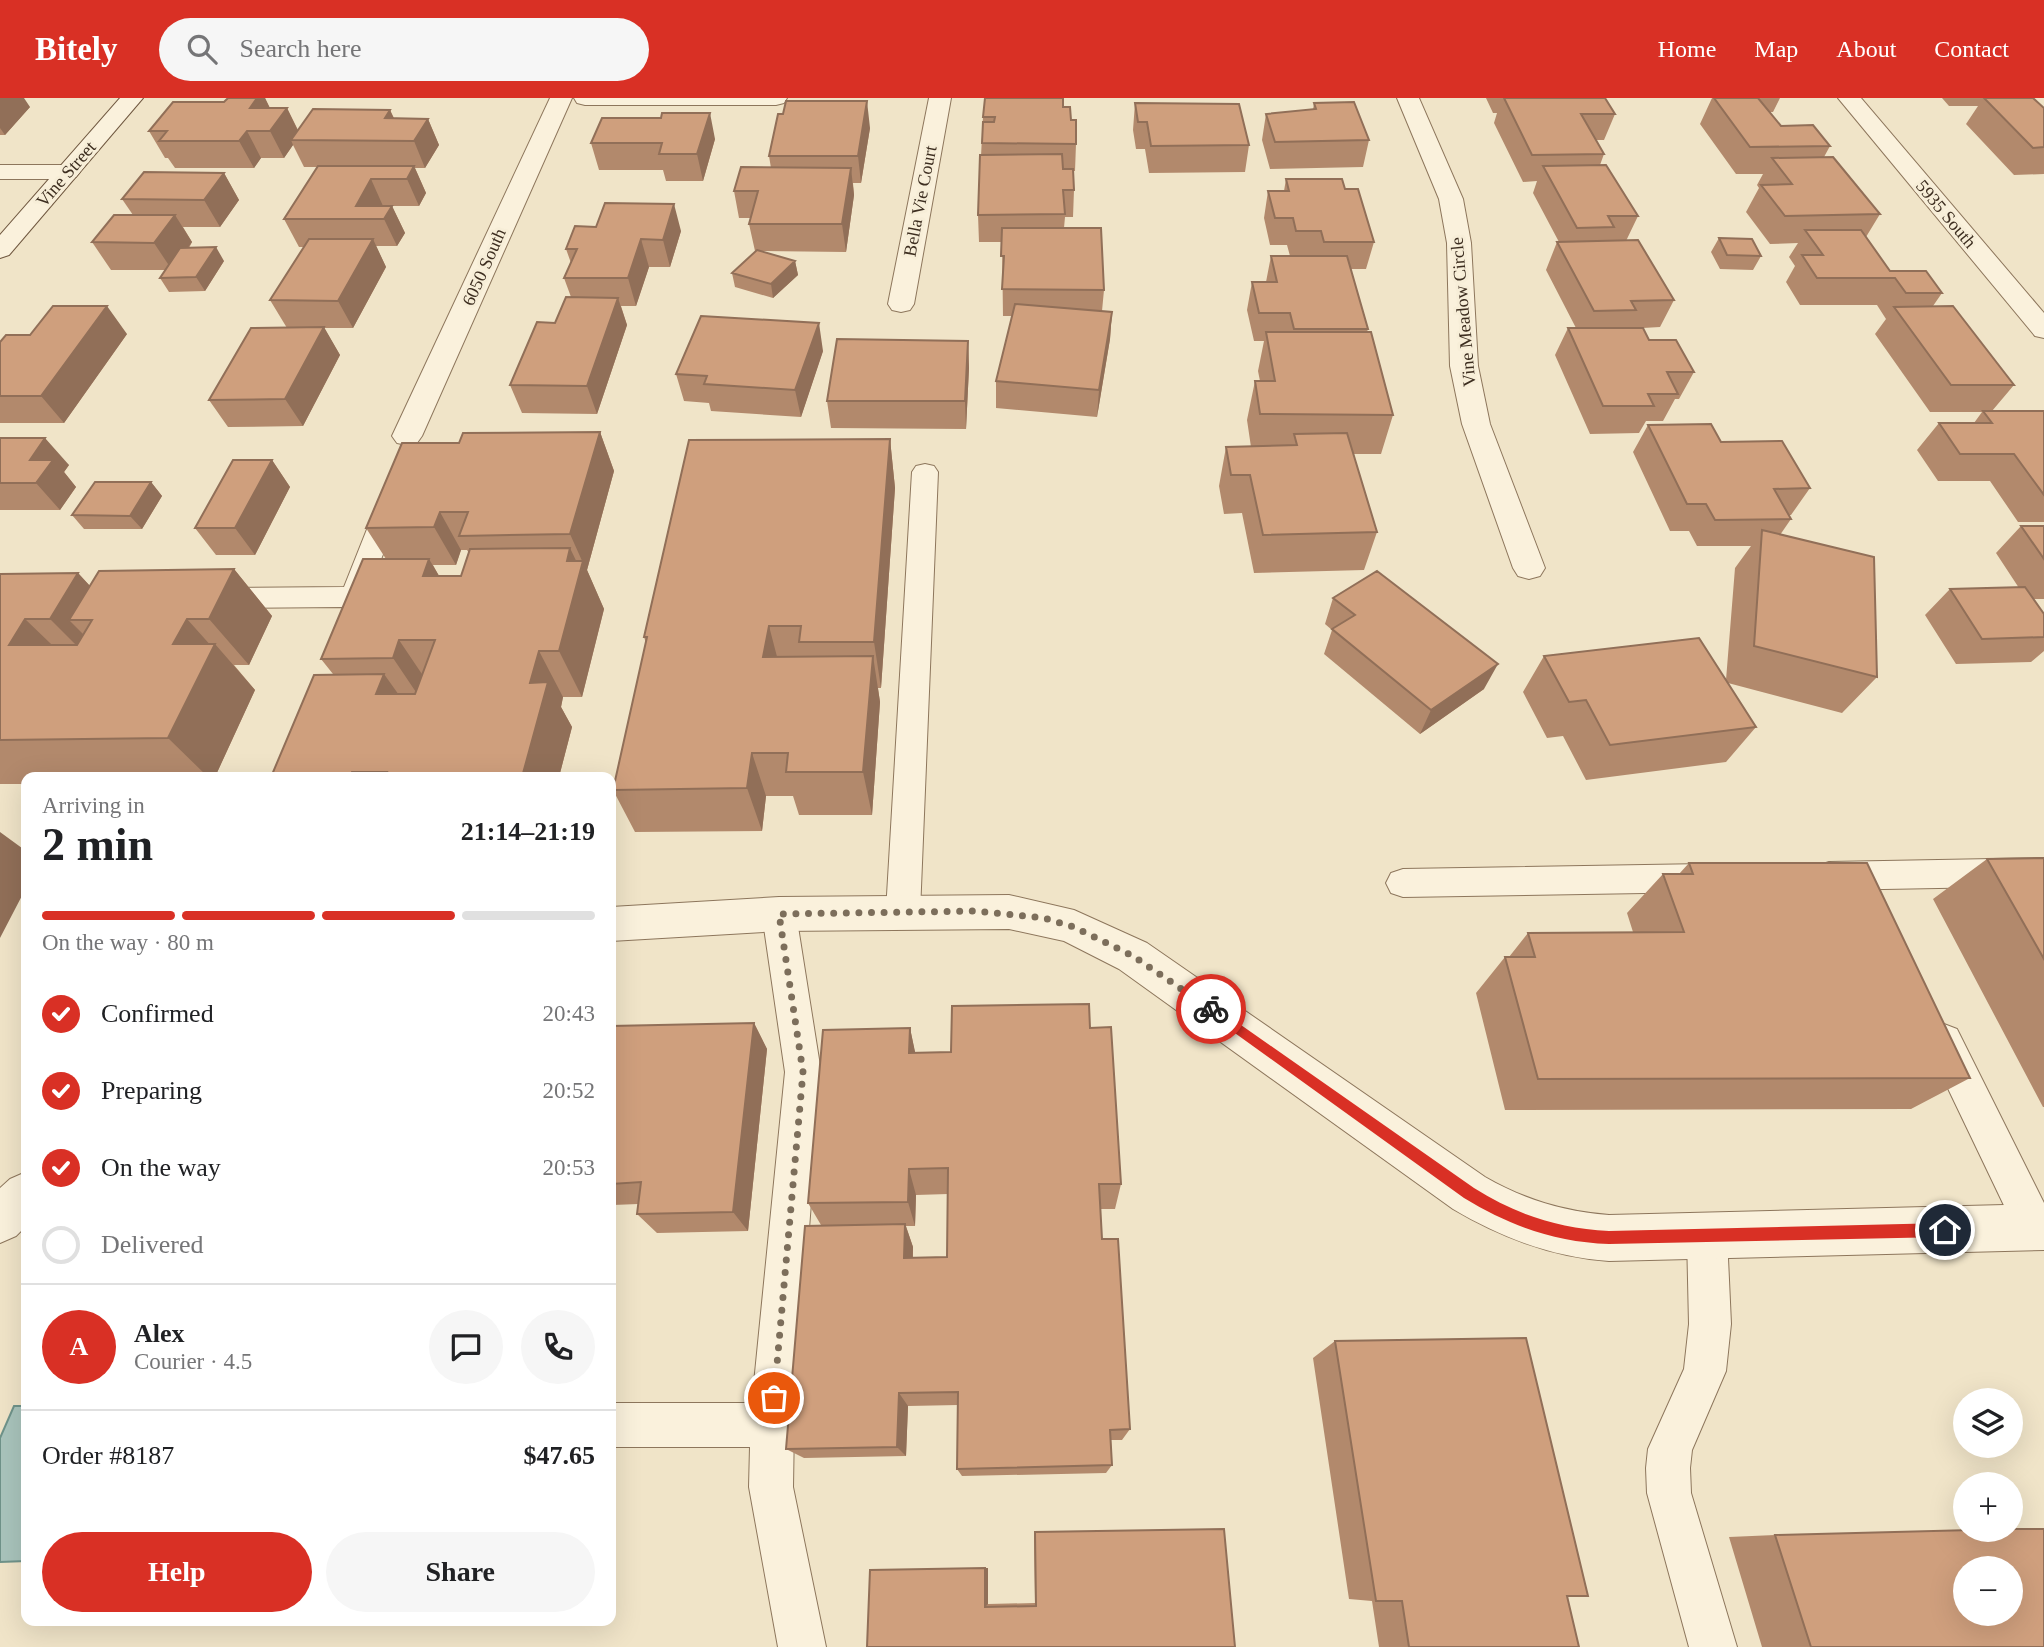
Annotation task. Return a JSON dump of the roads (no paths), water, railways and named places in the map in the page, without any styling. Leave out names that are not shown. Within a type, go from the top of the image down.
[{"type":"street","name":"Vine Street","points":[[0,250],[132,98]]},
{"type":"street","name":"6050 South","points":[[407,436],[561,98]]},
{"type":"street","points":[[585,98],[776,98]]},
{"type":"street","name":"Bella Vie Court","points":[[901,304],[940,98]]},
{"type":"street","name":"Vine Meadow Circle","points":[[1408,98],[1451,199],[1460,243],[1464,366],[1476,424],[1529,568]]},
{"type":"street","name":"5935 South","points":[[1849,98],[2044,330]]},
{"type":"street","points":[[0,172],[68,172]]},
{"type":"street","points":[[616,924],[779,914],[903,912],[1009,912],[1044,918],[1104,940],[1133,956],[1469,1193],[1525,1223],[1553,1232],[1581,1236],[1707,1236],[2039,1227]]},
{"type":"lane","points":[[903,912],[925,472]]},
{"type":"lane","points":[[353,628],[355,597],[360,577],[401,476]]},
{"type":"lane","points":[[191,599],[355,597]]},
{"type":"lane","points":[[1793,876],[2044,872]]},
{"type":"lane","points":[[1863,875],[1881,913]]},
{"type":"lane","points":[[1403,883],[1737,877]]},
{"type":"lane","points":[[779,914],[803,1072],[772,1425],[771,1487],[802,1647]]},
{"type":"lane","points":[[1930,1013],[2039,1227]]},
{"type":"lane","points":[[1707,1236],[1710,1324],[1705,1371],[1670,1449],[1668,1468],[1670,1493],[1713,1647]]},
{"type":"lane","points":[[616,1425],[772,1425]]},
{"type":"water","points":[[14,1406],[21,1406],[21,1561],[0,1562],[0,1438]]}]
